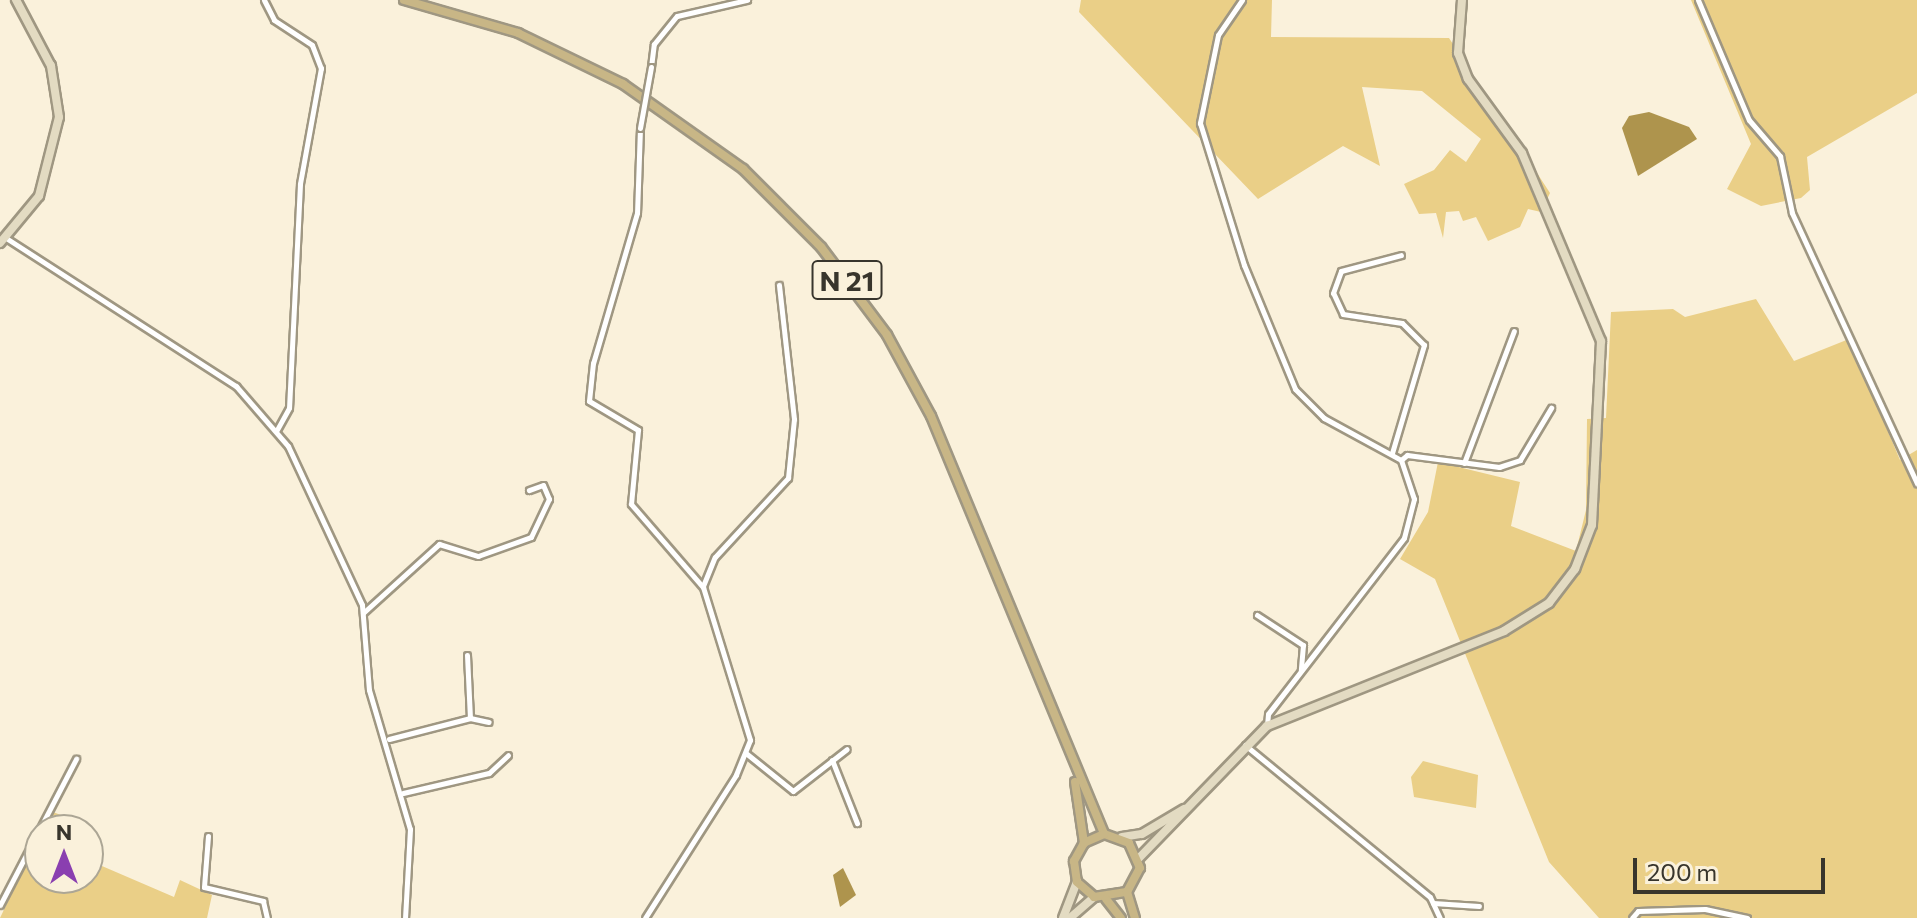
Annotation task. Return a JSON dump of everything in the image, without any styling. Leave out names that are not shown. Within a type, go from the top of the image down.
[{"type":"main road","points":[[3,241],[49,173],[59,117],[51,66],[16,0]]},
{"type":"main road","name":"N 21","points":[[404,0],[518,33],[623,84],[743,169],[821,247],[887,335],[931,416],[1072,763],[1104,834]]},
{"type":"main road","points":[[1135,918],[1127,892],[1139,858],[1201,796],[1244,745],[1267,726],[1504,631],[1549,603],[1575,569],[1592,525],[1601,341],[1522,153],[1468,79],[1458,53],[1462,0]]},
{"type":"main road","name":"N 21","points":[[1072,763],[1084,843]]},
{"type":"main road","points":[[1063,918],[1077,882],[1074,861],[1084,843],[1104,834],[1122,837],[1142,834],[1201,796]]},
{"type":"main road","points":[[1122,837],[1139,858]]},
{"type":"main road","points":[[1077,882],[1094,897],[1106,899],[1127,892]]},
{"type":"main road","points":[[1070,918],[1094,897]]},
{"type":"main road","points":[[1106,899],[1121,918]]},
{"type":"street","points":[[264,0],[274,20],[312,45],[321,68],[300,184],[289,408],[277,430]]},
{"type":"street","points":[[645,918],[747,754],[746,716],[703,587],[631,504],[638,430],[598,411],[587,389],[637,213],[640,128],[654,44],[677,16],[747,0]]},
{"type":"street","points":[[1242,0],[1218,35],[1203,82],[1204,149],[1295,389],[1324,418],[1392,453],[1401,460],[1412,478],[1412,521],[1301,671],[1267,726]]},
{"type":"street","points":[[1698,0],[1749,120],[1780,156],[1792,213],[1917,483]]},
{"type":"street","points":[[3,241],[236,386],[277,430],[362,613],[369,690],[389,739],[410,829],[405,918]]},
{"type":"street","points":[[1392,453],[1424,345],[1402,323],[1343,314],[1333,293],[1341,271],[1401,255]]},
{"type":"street","points":[[703,587],[715,557],[788,478],[794,419],[779,285]]},
{"type":"street","points":[[1464,463],[1482,432],[1514,331]]},
{"type":"street","points":[[1401,460],[1407,455],[1499,467],[1520,460],[1551,408]]},
{"type":"street","points":[[362,613],[439,544],[478,556],[531,537],[549,499],[543,485],[529,490]]},
{"type":"street","points":[[1257,615],[1303,645],[1301,671]]},
{"type":"street","points":[[467,655],[470,718]]},
{"type":"street","points":[[389,739],[470,718],[489,722]]},
{"type":"street","points":[[1244,745],[1315,796],[1433,903],[1440,918]]},
{"type":"street","points":[[747,754],[793,791],[847,749]]},
{"type":"street","points":[[403,793],[489,773],[508,755]]},
{"type":"street","points":[[0,905],[76,759]]},
{"type":"street","points":[[832,760],[857,823]]},
{"type":"street","points":[[208,836],[204,887],[263,901],[267,918]]},
{"type":"street","points":[[1433,903],[1479,906]]},
{"type":"street","points":[[1632,918],[1638,911],[1705,909],[1747,918]]},
{"type":"shaded area","points":[[1081,0],[1272,0],[1271,37],[1449,38],[1550,193],[1541,212],[1528,209],[1520,227],[1488,241],[1476,217],[1463,221],[1459,211],[1446,212],[1443,238],[1436,213],[1419,214],[1404,184],[1434,170],[1450,150],[1466,162],[1481,139],[1422,91],[1362,87],[1380,166],[1343,146],[1258,199],[1079,12]]},
{"type":"shaded area","points":[[1691,0],[1917,0],[1917,93],[1807,157],[1810,190],[1801,198],[1761,206],[1727,189],[1751,144]]},
{"type":"shaded area","points":[[1649,112],[1689,127],[1697,139],[1638,176],[1622,128],[1629,116]]},
{"type":"shaded area","points":[[1756,299],[1794,361],[1849,339],[1900,460],[1917,450],[1917,918],[1599,918],[1549,862],[1435,579],[1400,559],[1428,512],[1438,462],[1520,482],[1511,526],[1576,551],[1586,510],[1587,419],[1606,418],[1611,312],[1673,309],[1685,317]]},
{"type":"shaded area","points":[[1423,761],[1478,775],[1476,808],[1414,797],[1411,777]]},
{"type":"shaded area","points":[[104,867],[174,897],[180,880],[212,895],[207,918],[0,918],[24,868],[24,894],[104,894]]},
{"type":"shaded area","points":[[843,868],[856,895],[840,907],[833,875]]}]
